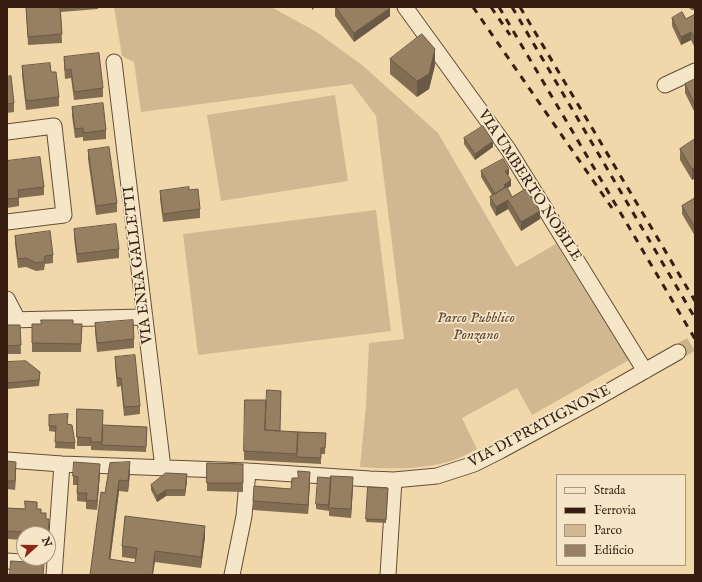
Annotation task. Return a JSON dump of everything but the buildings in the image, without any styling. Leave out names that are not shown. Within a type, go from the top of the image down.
[{"type":"street","name":"VIA UMBERTO NOBILE","points":[[405,7],[508,150],[645,371]]},
{"type":"street","name":"VIA ENEA GALLETTI","points":[[114,62],[163,468]]},
{"type":"street","points":[[665,85],[695,71]]},
{"type":"street","points":[[7,132],[54,126],[64,215],[7,222]]},
{"type":"street","points":[[7,299],[13,320],[145,317]]},
{"type":"street","name":"VIA DI PRATIGNONE","points":[[7,460],[62,464],[248,471],[394,480],[437,476],[474,464],[540,430],[678,352]]},
{"type":"street","points":[[7,561],[54,570],[62,464]]},
{"type":"street","points":[[232,575],[244,516],[248,471]]},
{"type":"street","points":[[388,575],[394,480]]},
{"type":"green space","name":"Parco Pubblico Ponzano","points":[[114,7],[271,7],[315,31],[362,65],[438,133],[516,267],[556,244],[629,360],[532,415],[517,388],[462,418],[477,449],[457,459],[431,466],[420,467],[360,467],[366,405],[369,343],[404,339],[376,116],[352,84],[141,112],[134,62],[122,56]]},
{"type":"green space","points":[[335,95],[348,181],[221,201],[207,115]]},
{"type":"green space","points":[[376,210],[391,331],[198,355],[183,234]]},
{"type":"tunnel","points":[[678,352],[695,342]]},
{"type":"railway","points":[[473,7],[612,208]]},
{"type":"railway","points":[[491,7],[510,35]]},
{"type":"railway","points":[[499,7],[695,339]]},
{"type":"railway","points":[[512,7],[695,318]]},
{"type":"railway","points":[[520,7],[695,301]]}]
